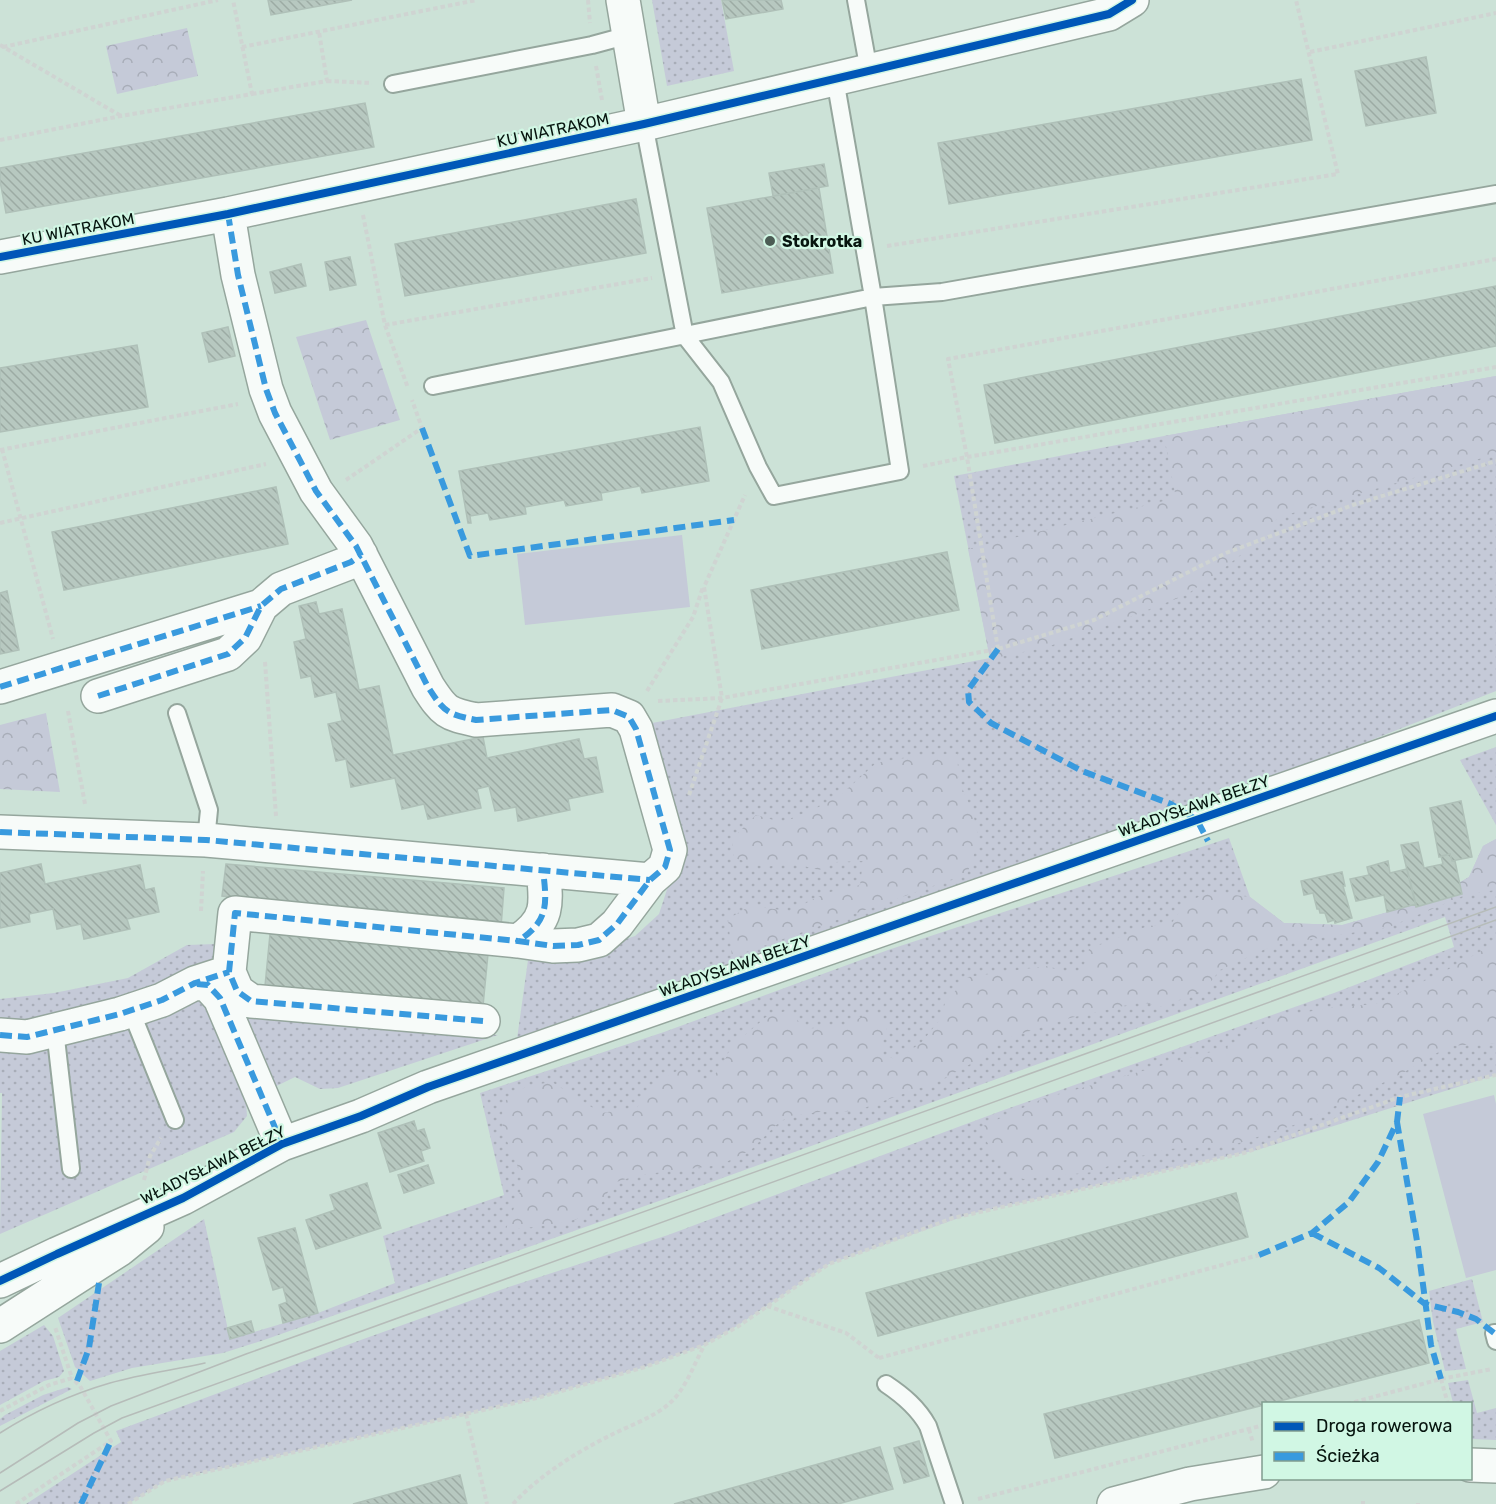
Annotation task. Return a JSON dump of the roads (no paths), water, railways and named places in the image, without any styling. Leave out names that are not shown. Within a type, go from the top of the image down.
[{"type":"street","points":[[623,0],[644,124]]},
{"type":"street","name":"KU WIATRAKOM","points":[[0,258],[228,214],[644,124],[869,71],[1121,7]]},
{"type":"street","points":[[228,214],[238,275],[266,389],[275,413],[316,491],[361,555],[428,687],[442,708],[455,716],[476,720],[634,710],[636,729],[670,850],[665,867],[650,880],[616,924],[599,940],[578,945],[553,946],[235,913],[230,972],[237,991],[250,1001],[483,1022]]},
{"type":"street","points":[[98,696],[228,654],[245,638],[261,606],[281,589],[351,562],[361,555]]},
{"type":"street","points":[[0,687],[261,606]]},
{"type":"street","name":"WŁADYSŁAWA BEŁZY","points":[[0,1281],[183,1198],[282,1144],[361,1116],[428,1087],[1496,716]]},
{"type":"street","points":[[0,832],[206,840],[650,880]]},
{"type":"street","points":[[518,941],[534,931],[542,918],[545,902],[543,870]]},
{"type":"street","points":[[0,1035],[27,1037],[131,1011],[195,983],[230,972]]},
{"type":"street","points":[[195,983],[208,985],[220,999],[282,1144]]},
{"type":"street","name":"WŁADYSŁAWA BEŁZY","points":[[0,1326],[120,1249],[183,1198]]},
{"type":"street","points":[[1472,1465],[1496,1466]]},
{"type":"street","points":[[1114,1504],[1190,1484],[1262,1472]]},
{"type":"lane","points":[[856,0],[869,71]]},
{"type":"lane","points":[[393,84],[592,45],[629,35]]},
{"type":"lane","points":[[644,124],[685,336],[721,382],[758,467],[774,496],[900,471],[873,297],[835,79]]},
{"type":"lane","points":[[433,386],[873,297],[942,292],[1496,194]]},
{"type":"lane","points":[[177,713],[209,810],[206,840]]},
{"type":"lane","points":[[131,1011],[175,1120]]},
{"type":"lane","points":[[55,1030],[71,1169]]},
{"type":"lane","points":[[1496,1333],[1494,1333],[1496,1341]]},
{"type":"lane","points":[[886,1384],[904,1396],[923,1417],[954,1504]]},
{"type":"tram line","points":[[0,1473],[78,1423],[111,1406],[246,1354],[1496,907]]},
{"type":"tram line","points":[[0,1491],[122,1418],[1496,920]]},
{"type":"tram line","points":[[0,1433],[53,1404],[81,1392],[134,1377],[205,1363]]},
{"type":"place","name":"Stokrotka","points":[[770,241]]}]
